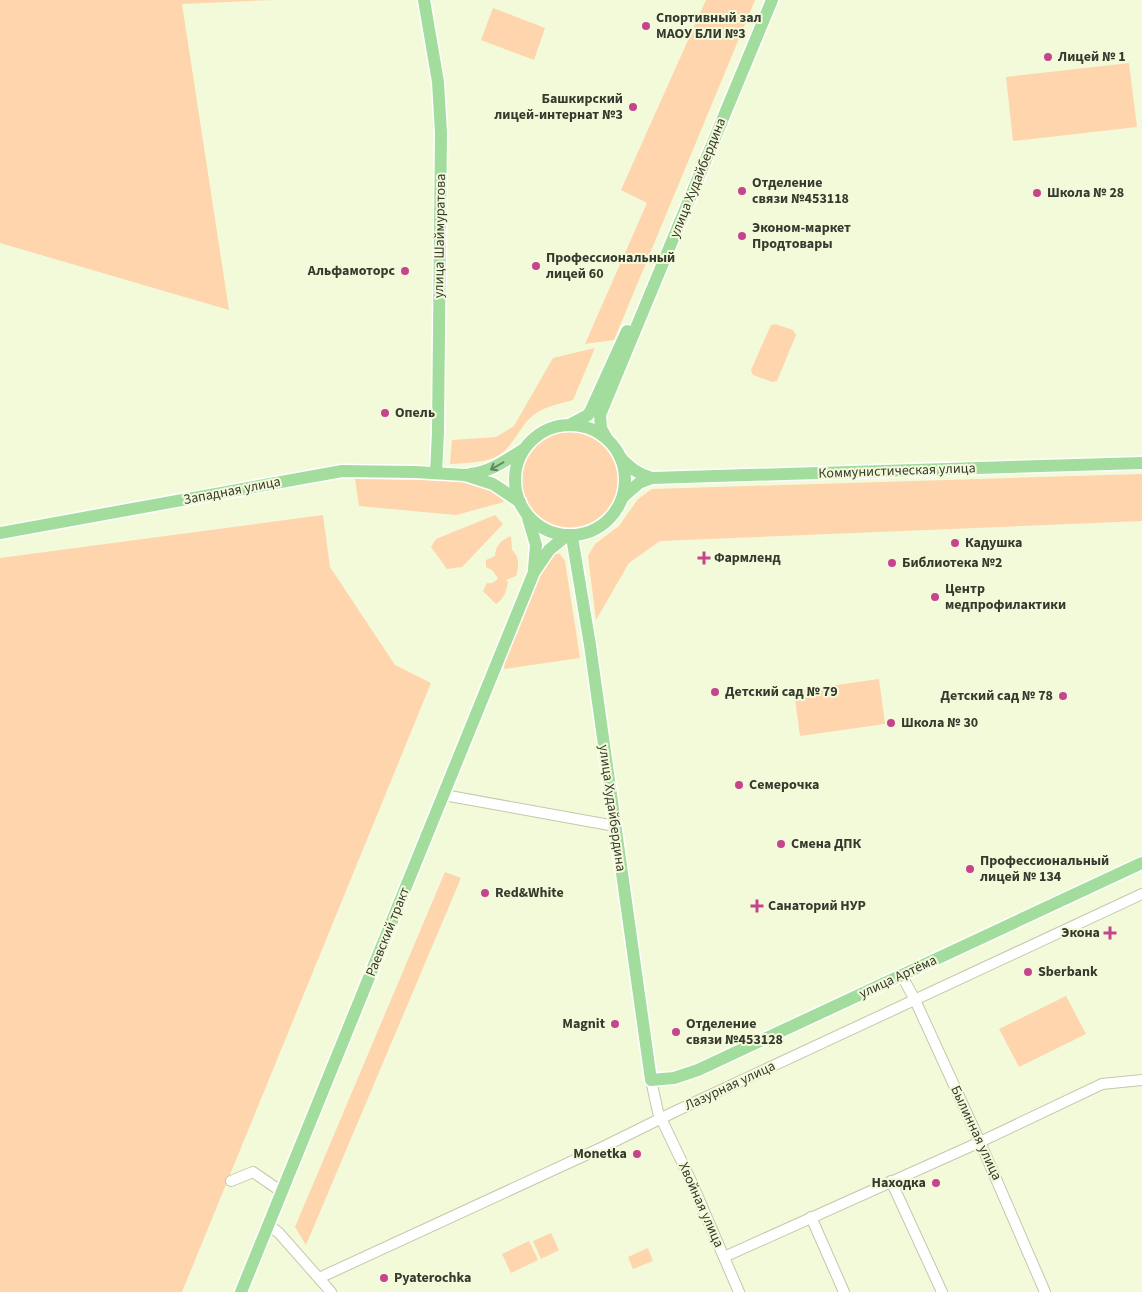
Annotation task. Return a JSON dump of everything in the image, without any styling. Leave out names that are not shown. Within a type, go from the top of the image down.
[{"type":"main road","name":"улица Шаймуратова","points":[[424,0],[438,82],[440,133],[436,473]]},
{"type":"main road","name":"улица Худайбердина","points":[[571,424],[588,415],[622,343],[762,0]]},
{"type":"main road","name":"улица Худайбердина","points":[[607,439],[601,428],[600,415],[772,0]]},
{"type":"main road","points":[[571,424],[594,430],[607,439],[620,457],[625,472],[623,497],[617,510],[599,528],[588,534],[569,537],[549,532],[538,526],[526,514],[516,493],[515,474],[518,460],[525,448],[544,432],[555,427],[571,424]]},
{"type":"main road","name":"Западная улица","points":[[0,533],[342,471],[465,475],[482,473],[525,448]]},
{"type":"main road","name":"Коммунистическая улица","points":[[620,457],[631,469],[640,475],[652,478],[1142,463]]},
{"type":"main road","name":"Западная улица","points":[[465,475],[493,484],[520,502]]},
{"type":"main road","name":"Коммунистическая улица","points":[[623,497],[639,483],[652,478]]},
{"type":"main road","name":"Раевский тракт","points":[[526,514],[536,545],[534,572]]},
{"type":"main road","name":"улица Худайбердина","points":[[569,537],[590,645],[652,1080]]},
{"type":"main road","name":"Раевский тракт","points":[[242,1292],[534,572],[549,550],[569,537]]},
{"type":"main road","name":"улица Артёма","points":[[652,1080],[674,1078],[698,1070],[1142,863]]},
{"type":"street","points":[[444,795],[615,826]]},
{"type":"street","name":"Лазурная улица","points":[[319,1278],[1142,894]]},
{"type":"street","name":"Былинная улица","points":[[902,976],[980,1142],[1045,1292]]},
{"type":"street","name":"Хвойная улица","points":[[652,1080],[655,1101],[739,1292]]},
{"type":"street","points":[[724,1257],[980,1142],[1102,1084],[1142,1080]]},
{"type":"street","points":[[231,1181],[253,1172],[282,1192]]},
{"type":"street","points":[[891,1181],[942,1292]]},
{"type":"street","points":[[812,1217],[844,1292]]},
{"type":"street","points":[[269,1225],[279,1233],[331,1292]]},
{"type":"shaded area","points":[[0,0],[274,0],[182,4],[229,310],[0,243]]},
{"type":"shaded area","points":[[706,0],[755,0],[614,340],[585,344],[647,203],[621,190]]},
{"type":"shaded area","points":[[493,8],[545,28],[534,60],[481,40]]},
{"type":"shaded area","points":[[1129,63],[1137,127],[1013,141],[1006,77]]},
{"type":"shaded area","points":[[775,324],[793,330],[796,335],[777,381],[772,382],[753,375],[751,370],[771,325]]},
{"type":"shaded area","points":[[595,348],[573,400],[550,406],[534,414],[525,423],[505,451],[499,455],[483,461],[450,464],[452,440],[496,437],[514,426],[553,358]]},
{"type":"shaded area","points":[[570,431],[589,435],[605,445],[615,461],[619,480],[615,499],[605,515],[589,525],[570,529],[551,525],[535,515],[525,499],[521,480],[525,461],[535,445],[551,435]]},
{"type":"shaded area","points":[[1142,474],[1142,521],[660,541],[629,563],[596,620],[588,556],[595,544],[619,526],[638,499],[652,489]]},
{"type":"shaded area","points":[[355,479],[472,481],[495,491],[504,502],[456,515],[359,506]]},
{"type":"shaded area","points":[[323,515],[330,567],[395,665],[431,683],[182,1292],[0,1292],[0,558]]},
{"type":"shaded area","points":[[495,515],[503,524],[462,567],[447,569],[431,547],[436,539]]},
{"type":"shaded area","points":[[511,536],[512,550],[518,562],[517,573],[516,576],[506,580],[508,582],[503,597],[496,604],[483,591],[487,583],[493,582],[498,578],[492,570],[486,567],[486,560],[495,556],[500,543]]},
{"type":"shaded area","points":[[554,553],[560,554],[565,561],[580,658],[504,669],[506,656],[538,573]]},
{"type":"shaded area","points":[[879,679],[885,724],[800,736],[794,691]]},
{"type":"shaded area","points":[[445,872],[461,878],[306,1245],[295,1227]]},
{"type":"shaded area","points":[[1066,996],[1086,1034],[1019,1067],[999,1029]]},
{"type":"shaded area","points":[[551,1233],[559,1250],[541,1259],[533,1241]]},
{"type":"shaded area","points":[[529,1241],[538,1260],[511,1273],[502,1254]]},
{"type":"shaded area","points":[[648,1248],[653,1261],[633,1269],[628,1257]]},
{"type":"place","name":"Спортивный зал МАОУ БЛИ №3","points":[[646,26]]},
{"type":"place","name":"Лицей № 1","points":[[1048,57]]},
{"type":"place","name":"Башкирский лицей-интернат №3","points":[[633,107]]},
{"type":"place","name":"Отделение связи №453118","points":[[742,191]]},
{"type":"place","name":"Школа № 28","points":[[1037,193]]},
{"type":"place","name":"Эконом-маркет Продтовары","points":[[742,236]]},
{"type":"place","name":"Профессиональный лицей 60","points":[[536,266]]},
{"type":"place","name":"Альфамоторс","points":[[405,271]]},
{"type":"place","name":"Опель","points":[[385,413]]},
{"type":"place","name":"Кадушка","points":[[955,543]]},
{"type":"place","name":"Фармленд","points":[[704,558]]},
{"type":"place","name":"Библиотека №2","points":[[892,563]]},
{"type":"place","name":"Центр медпрофилактики","points":[[935,597]]},
{"type":"place","name":"Детский сад № 79","points":[[715,692]]},
{"type":"place","name":"Детский сад № 78","points":[[1063,696]]},
{"type":"place","name":"Школа № 30","points":[[891,723]]},
{"type":"place","name":"Семерочка","points":[[739,785]]},
{"type":"place","name":"Смена ДПК","points":[[781,844]]},
{"type":"place","name":"Профессиональный лицей № 134","points":[[970,869]]},
{"type":"place","name":"Red&White","points":[[485,893]]},
{"type":"place","name":"Санаторий НУР","points":[[757,906]]},
{"type":"place","name":"Экона","points":[[1110,933]]},
{"type":"place","name":"Sberbank","points":[[1028,972]]},
{"type":"place","name":"Magnit","points":[[615,1024]]},
{"type":"place","name":"Отделение связи №453128","points":[[676,1032]]},
{"type":"place","name":"Monetka","points":[[637,1154]]},
{"type":"place","name":"Находка","points":[[936,1183]]},
{"type":"place","name":"Pyaterochka","points":[[384,1278]]}]
